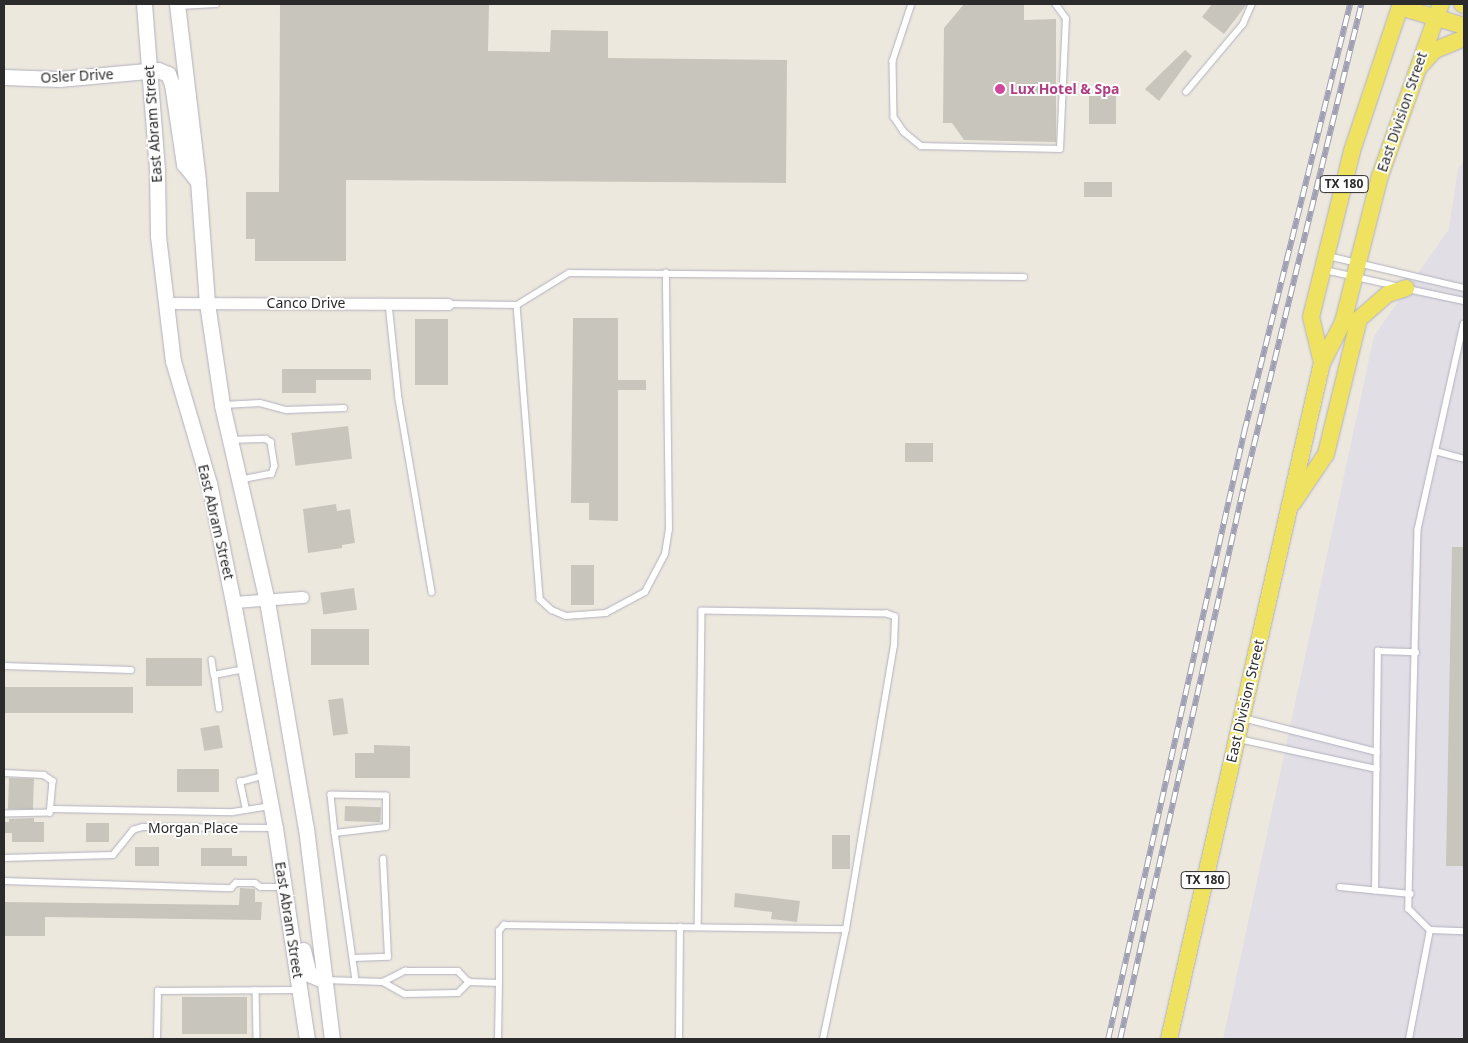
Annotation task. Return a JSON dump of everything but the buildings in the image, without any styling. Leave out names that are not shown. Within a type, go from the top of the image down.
[{"type":"main road","name":"East Abram Street","points":[[177,4],[198,181],[207,303],[222,405],[267,601],[306,828],[323,980],[332,1039]]},
{"type":"main road","name":"East Abram Street","points":[[143,6],[150,71],[158,236],[173,361],[209,483],[233,602],[275,828],[307,1039]]},
{"type":"main road","points":[[1401,6],[1438,11],[1464,26]]},
{"type":"main road","name":"East Division Street","points":[[1322,363],[1311,317],[1352,151],[1401,6]]},
{"type":"main road","name":"East Division Street","points":[[1169,1039],[1322,363],[1343,322],[1380,176],[1416,69],[1438,11]]},
{"type":"main road","points":[[1416,69],[1436,50],[1464,38]]},
{"type":"main road","points":[[150,71],[158,70],[168,74],[172,84],[184,164],[198,181]]},
{"type":"main road","name":"Osler Drive","points":[[4,77],[59,79],[150,71]]},
{"type":"main road","points":[[1288,511],[1326,454],[1359,319],[1380,299],[1406,288]]},
{"type":"main road","points":[[278,847],[294,889],[308,971],[312,976],[323,980]]},
{"type":"street","name":"Canco Drive","points":[[165,303],[448,304]]},
{"type":"street","points":[[233,602],[303,597]]},
{"type":"lane","points":[[177,4],[216,4]]},
{"type":"lane","points":[[912,4],[893,60],[894,117],[904,132],[921,146],[1060,149],[1066,19],[1055,4]]},
{"type":"lane","points":[[1186,92],[1243,24],[1252,4]]},
{"type":"lane","points":[[1325,262],[1356,270],[1464,288]]},
{"type":"lane","points":[[1325,262],[1356,270],[1406,288],[1464,301]]},
{"type":"lane","points":[[448,304],[517,306],[569,272],[1024,277]]},
{"type":"lane","points":[[517,306],[540,599],[552,610],[566,616],[606,613],[645,592],[665,554],[669,530],[666,272]]},
{"type":"lane","points":[[389,304],[399,400],[432,592]]},
{"type":"lane","points":[[1464,324],[1418,529],[1411,894],[1409,909],[1430,930],[1464,931]]},
{"type":"lane","points":[[222,405],[260,403],[287,410],[344,408]]},
{"type":"lane","points":[[230,440],[266,439],[271,442],[274,466],[272,474],[240,480]]},
{"type":"lane","points":[[1435,451],[1464,459]]},
{"type":"lane","points":[[698,927],[702,611],[887,614],[895,617],[894,646],[846,929],[823,1039]]},
{"type":"lane","points":[[1375,890],[1378,651],[1416,652]]},
{"type":"lane","points":[[212,660],[219,709]]},
{"type":"lane","points":[[4,666],[131,670]]},
{"type":"lane","points":[[214,674],[246,669]]},
{"type":"lane","points":[[1241,718],[1377,752]]},
{"type":"lane","points":[[1237,738],[1377,769]]},
{"type":"lane","points":[[4,773],[50,778],[53,781],[53,809]]},
{"type":"lane","points":[[246,810],[240,782],[266,775]]},
{"type":"lane","points":[[335,833],[386,827],[386,796],[330,795],[335,833],[356,981]]},
{"type":"lane","points":[[4,814],[44,815],[53,809],[246,810],[271,806]]},
{"type":"lane","name":"Morgan Place","points":[[4,858],[113,855],[133,830],[143,827],[275,828]]},
{"type":"lane","points":[[353,958],[388,957],[383,859]]},
{"type":"lane","points":[[4,881],[231,888],[236,883],[255,883],[261,887],[284,887]]},
{"type":"lane","points":[[1340,887],[1411,894]]},
{"type":"lane","points":[[498,1039],[499,931],[504,925],[846,929]]},
{"type":"lane","points":[[679,1039],[680,927]]},
{"type":"lane","points":[[1407,1038],[1430,930]]},
{"type":"lane","points":[[382,982],[404,971],[458,971],[468,982],[499,983]]},
{"type":"lane","points":[[323,980],[382,982],[404,994],[458,994],[468,982]]},
{"type":"lane","points":[[256,990],[257,1039]]},
{"type":"lane","points":[[157,1039],[158,991],[300,990]]},
{"type":"shaded area","points":[[1464,161],[1464,1039],[1223,1039],[1374,336],[1449,229],[1458,168]]},
{"type":"railway","points":[[1108,1039],[1244,432],[1350,4]]},
{"type":"railway","points":[[1120,1039],[1243,489],[1361,4]]},
{"type":"place","name":"Lux Hotel & Spa","points":[[1000,89]]}]
